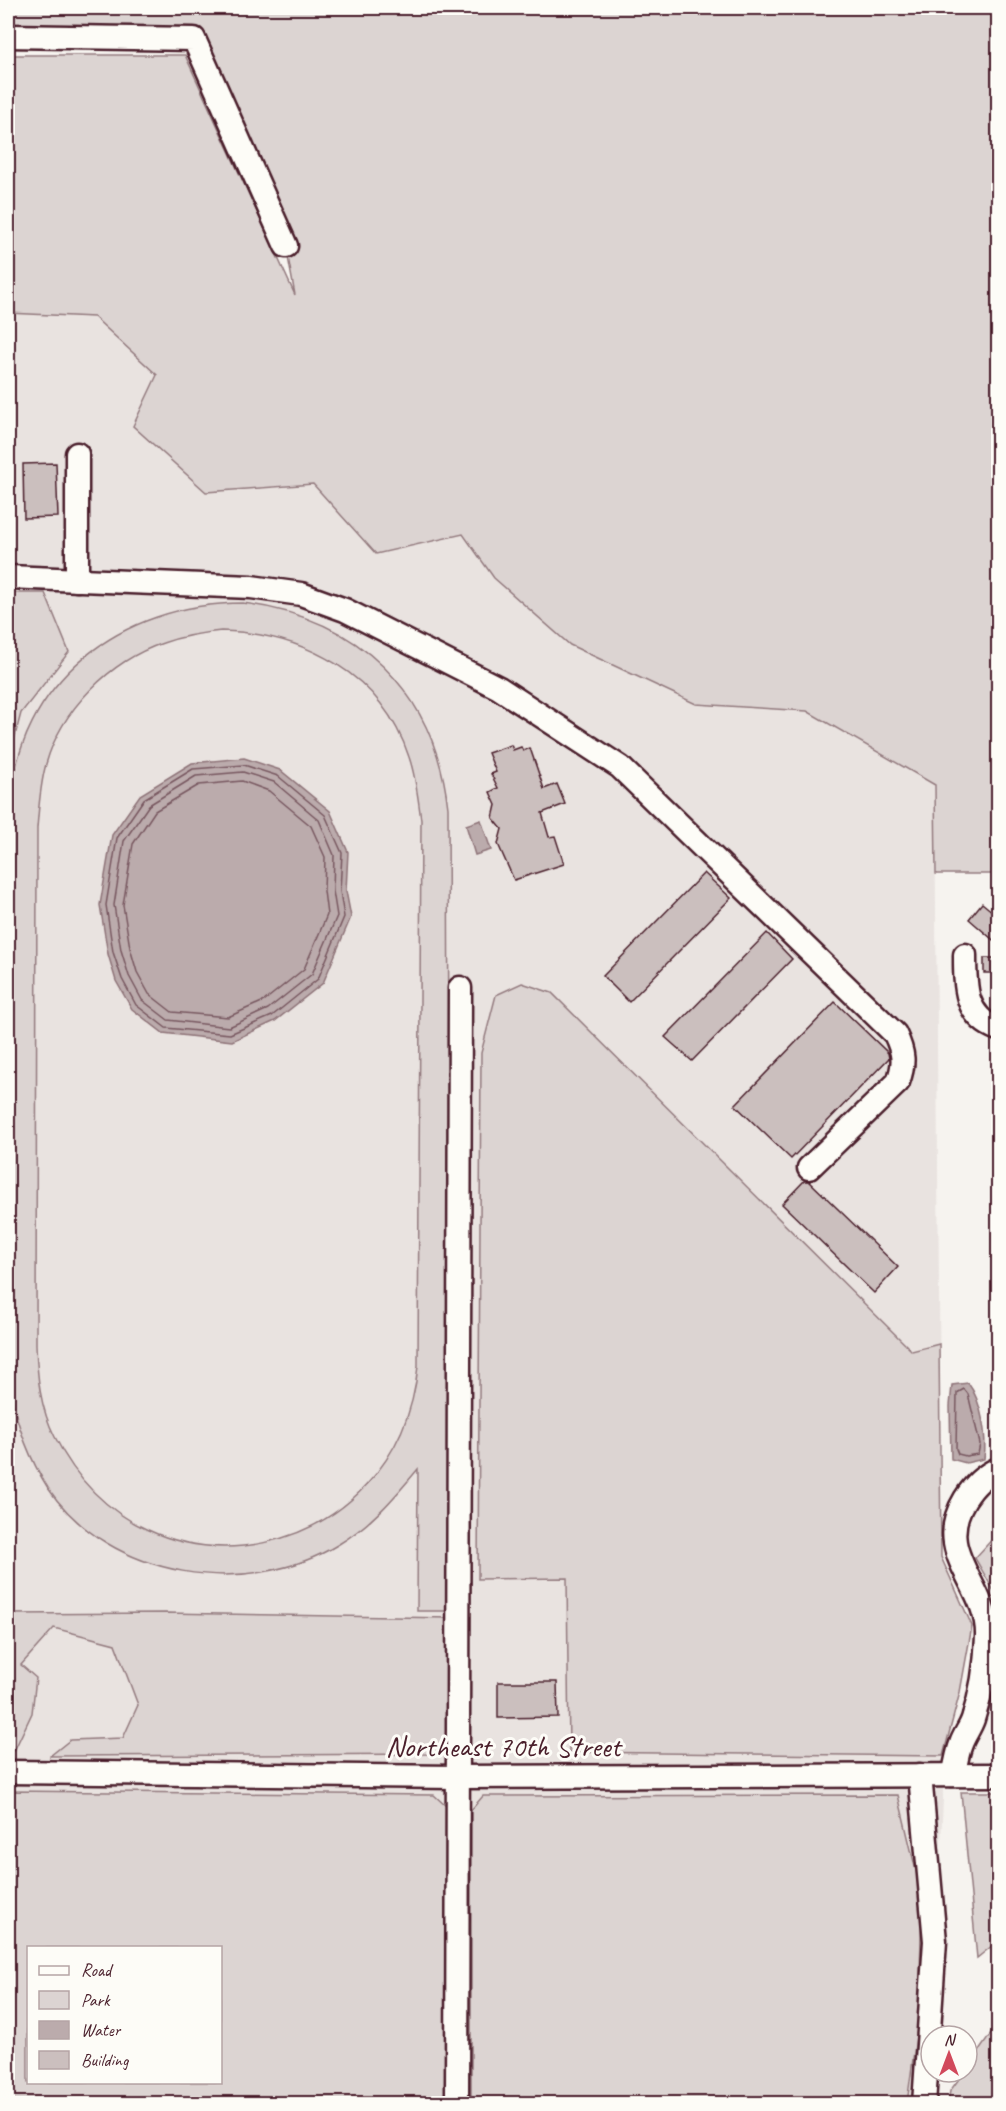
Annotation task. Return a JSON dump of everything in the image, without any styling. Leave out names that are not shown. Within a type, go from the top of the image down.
[{"type":"street","points":[[8,36],[194,39],[286,246]]},
{"type":"street","points":[[76,454],[77,580]]},
{"type":"street","points":[[8,577],[251,587],[301,594],[345,610],[499,688],[620,766],[895,1034],[902,1049],[904,1064],[898,1082],[809,1168]]},
{"type":"street","points":[[964,956],[964,986],[974,1013],[986,1024],[999,1029]]},
{"type":"street","points":[[458,2103],[460,988]]},
{"type":"street","points":[[953,1775],[961,1743],[973,1719],[987,1638],[981,1601],[954,1547],[954,1528],[959,1510],[974,1486],[999,1469]]},
{"type":"street","name":"Northeast 70th Street","points":[[8,1772],[458,1777],[999,1775]]},
{"type":"street","points":[[920,1775],[935,1941],[924,2103]]},
{"type":"shaded area","points":[[8,55],[185,55],[296,298],[695,704],[807,711],[935,785],[943,1799],[933,2024],[919,2024],[919,2084],[930,2084],[929,2103],[8,2104]]},
{"type":"green space","points":[[8,8],[998,8],[998,874],[936,874],[935,785],[807,711],[696,704],[570,645],[494,578],[463,534],[376,554],[313,484],[206,492],[133,426],[157,375],[94,317],[8,313],[8,55],[185,55],[295,295],[286,246],[194,39],[8,36]]},
{"type":"green space","points":[[8,593],[45,593],[69,652],[21,713],[8,763]]},
{"type":"green space","points":[[243,603],[285,611],[322,625],[355,644],[384,667],[408,696],[427,729],[440,766],[448,808],[451,1611],[417,1611],[418,1469],[362,1528],[339,1544],[303,1561],[264,1572],[223,1575],[183,1571],[143,1560],[107,1543],[74,1519],[41,1477],[24,1441],[13,1403],[10,1390],[10,808],[17,763],[32,722],[55,687],[83,658],[118,634],[156,617],[198,607]],"holes":[[[221,631],[281,640],[309,650],[336,664],[359,681],[380,703],[397,728],[413,772],[421,820],[418,1366],[401,1433],[366,1486],[319,1522],[263,1543],[204,1546],[147,1530],[96,1494],[55,1437],[43,1403],[38,1380],[36,1344],[37,828],[42,780],[53,744],[63,725],[90,690],[124,662],[143,651],[177,638]]]},
{"type":"green space","points":[[522,983],[552,993],[912,1351],[939,1344],[941,1557],[972,1626],[960,1692],[943,1756],[569,1752],[567,1578],[478,1579],[481,1053],[496,995]]},
{"type":"green space","points":[[998,1533],[998,1598],[975,1558]]},
{"type":"green space","points":[[165,1613],[450,1618],[449,1744],[439,1754],[50,1756],[70,1740],[123,1738],[138,1705],[115,1644],[54,1628],[21,1665],[36,1678],[32,1713],[14,1751],[8,1751],[8,1614]]},
{"type":"green space","points":[[8,1791],[434,1795],[447,1807],[449,2103],[8,2103]]},
{"type":"green space","points":[[961,1792],[998,1792],[998,1941],[977,1958]]},
{"type":"green space","points":[[898,1795],[922,1896],[919,2015],[907,2103],[471,2103],[471,1810],[483,1796]]},
{"type":"green space","points":[[998,2024],[998,2103],[948,2103],[950,2091],[955,2084],[979,2084],[979,2051]]},
{"type":"water","points":[[244,758],[280,770],[330,811],[348,852],[346,891],[351,917],[323,983],[275,1021],[232,1041],[163,1033],[132,1009],[116,981],[108,954],[100,905],[112,835],[140,795],[192,763]]},
{"type":"water","points":[[481,820],[491,850],[475,855],[466,825]]},
{"type":"water","points":[[968,1383],[980,1409],[985,1450],[984,1459],[966,1463],[951,1459],[950,1406],[952,1385]]},
{"type":"building","points":[[56,463],[58,517],[24,518],[23,464]]},
{"type":"building","points":[[511,745],[513,750],[521,747],[523,751],[530,748],[544,789],[557,784],[565,804],[542,813],[549,837],[555,836],[564,864],[514,880],[498,844],[502,829],[493,818],[496,805],[490,792],[498,788],[491,774],[496,772],[488,753]]},
{"type":"building","points":[[704,873],[731,898],[629,1002],[603,976]]},
{"type":"building","points":[[982,903],[999,917],[999,945],[969,919]]},
{"type":"building","points":[[767,933],[792,959],[692,1061],[665,1037]]},
{"type":"building","points":[[984,958],[999,958],[999,973],[984,973]]},
{"type":"building","points":[[835,1002],[888,1053],[889,1058],[791,1159],[735,1105]]},
{"type":"building","points":[[804,1181],[809,1181],[898,1267],[874,1293],[782,1204]]},
{"type":"building","points":[[498,1682],[557,1682],[558,1717],[498,1718]]}]
